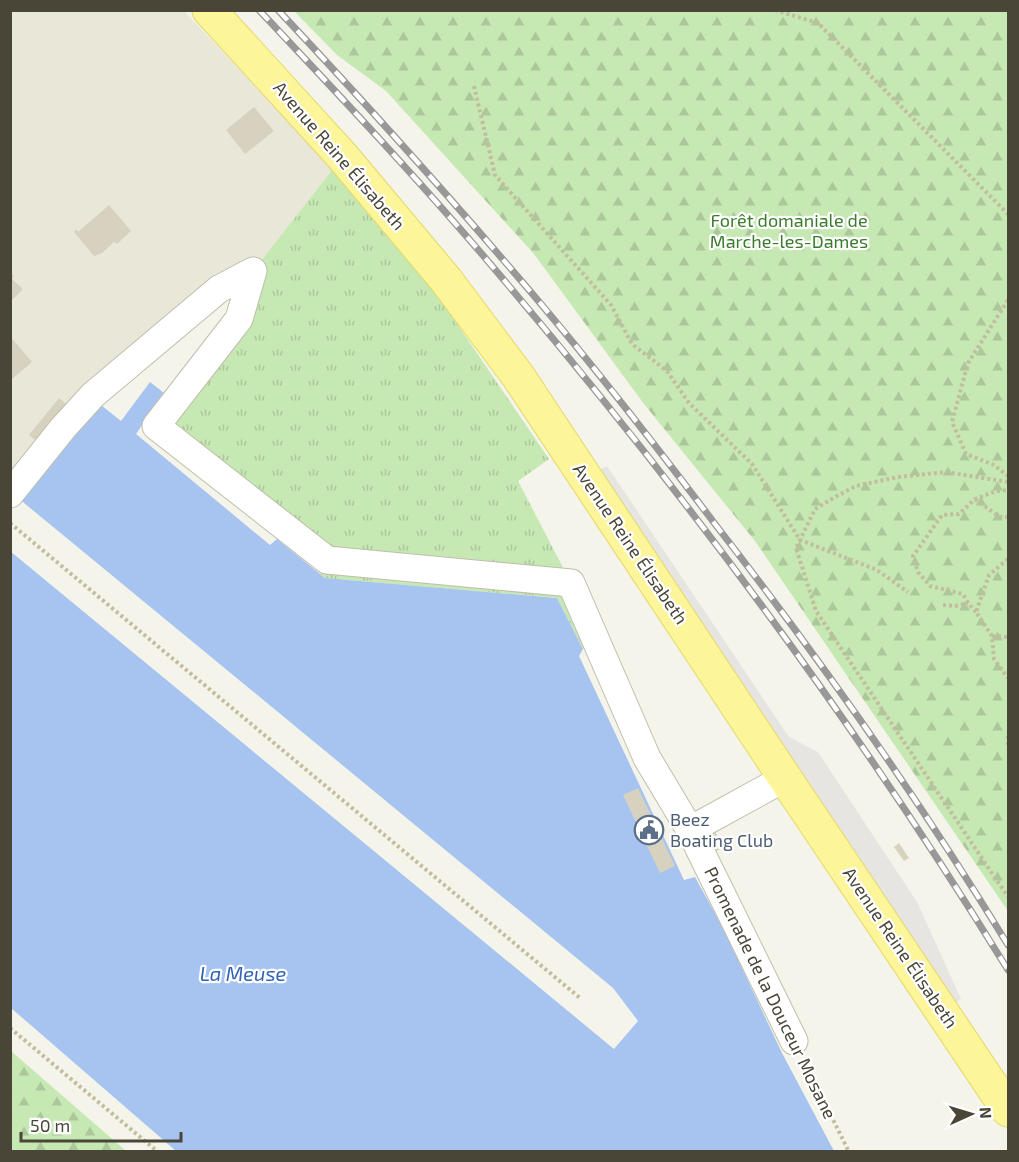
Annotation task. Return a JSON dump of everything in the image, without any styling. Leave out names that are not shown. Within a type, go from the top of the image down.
[{"type":"main road","name":"Avenue Reine Élisabeth","points":[[209,10],[343,157],[446,280],[518,376],[1008,1110]]},
{"type":"street","name":"Promenade de la Douceur Mosane","points":[[10,494],[63,428],[93,396],[219,290],[254,271],[238,319],[156,426],[327,560],[571,583],[647,758],[690,830],[794,1041]]},
{"type":"street","points":[[174,441],[196,475],[272,539]]},
{"type":"street","points":[[690,830],[785,778]]},
{"type":"path","points":[[776,10],[818,23],[1008,214]]},
{"type":"path","points":[[474,86],[495,175],[611,305],[632,344],[667,371],[689,403],[752,464],[800,540],[877,570],[908,592]]},
{"type":"path","points":[[1008,300],[968,363],[952,422],[966,454],[994,465],[1008,476]]},
{"type":"path","points":[[1008,482],[946,472],[898,477],[856,486],[835,496],[815,510],[796,548],[816,611],[1008,897]]},
{"type":"path","points":[[1008,490],[996,491],[975,499],[959,514],[942,515],[913,556],[918,572],[930,586],[963,594],[992,636],[994,659],[1008,678]]},
{"type":"path","points":[[975,499],[1000,517],[1008,517]]},
{"type":"path","points":[[10,523],[580,998]]},
{"type":"path","points":[[976,612],[989,575],[1008,559]]},
{"type":"path","points":[[943,605],[955,606],[968,603]]},
{"type":"path","points":[[992,636],[1008,637]]},
{"type":"path","points":[[1008,735],[1008,745]]},
{"type":"path","points":[[10,1028],[158,1152]]},
{"type":"path","name":"Promenade de la Douceur Mosane","points":[[794,1041],[849,1152]]},
{"type":"shaded area","points":[[11,11],[184,11],[333,169],[253,271],[219,290],[11,495]]},
{"type":"shaded area","points":[[607,466],[789,737],[818,752],[917,902],[961,999],[954,1004],[595,471]]},
{"type":"green space","name":"Forêt domaniale de Marche-les-Dames","points":[[294,11],[1008,11],[1008,911],[755,541],[644,404],[534,254],[386,91],[337,55]]},
{"type":"green space","points":[[333,169],[430,284],[549,459],[518,481],[571,583],[599,646],[583,649],[557,598],[325,578],[211,471],[156,426],[253,271]]},
{"type":"green space","points":[[11,1051],[126,1151],[11,1151]]},
{"type":"water","name":"La Meuse","points":[[150,382],[164,393],[136,434],[270,545],[277,539],[325,578],[557,598],[583,649],[579,656],[684,880],[695,877],[723,928],[782,1053],[834,1151],[176,1151],[11,1008],[10,551],[614,1049],[638,1021],[613,988],[18,498],[97,402],[121,421]]},
{"type":"building","points":[[254,107],[274,131],[245,154],[226,130]]},
{"type":"building","points":[[109,205],[131,231],[117,244],[114,242],[102,253],[94,256],[74,232],[77,229],[78,232]]},
{"type":"building","points":[[10,273],[14,276],[12,279],[23,289],[10,302]]},
{"type":"building","points":[[10,336],[32,362],[11,380],[10,379]]},
{"type":"building","points":[[59,398],[71,408],[41,445],[29,435]]},
{"type":"building","name":"Beez Boating Club","points":[[638,788],[675,866],[660,873],[623,795]]},
{"type":"building","points":[[715,831],[723,848],[714,852],[706,835]]},
{"type":"building","points":[[899,843],[909,858],[904,861],[894,847]]},
{"type":"railway","points":[[259,10],[381,140],[469,239],[635,440],[702,526],[830,700],[891,789],[1008,970]]},
{"type":"railway","points":[[278,10],[394,135],[478,231],[639,424],[754,575],[867,730],[904,783],[1008,945]]},
{"type":"place","name":"Beez Boating Club","points":[[649,830]]}]
